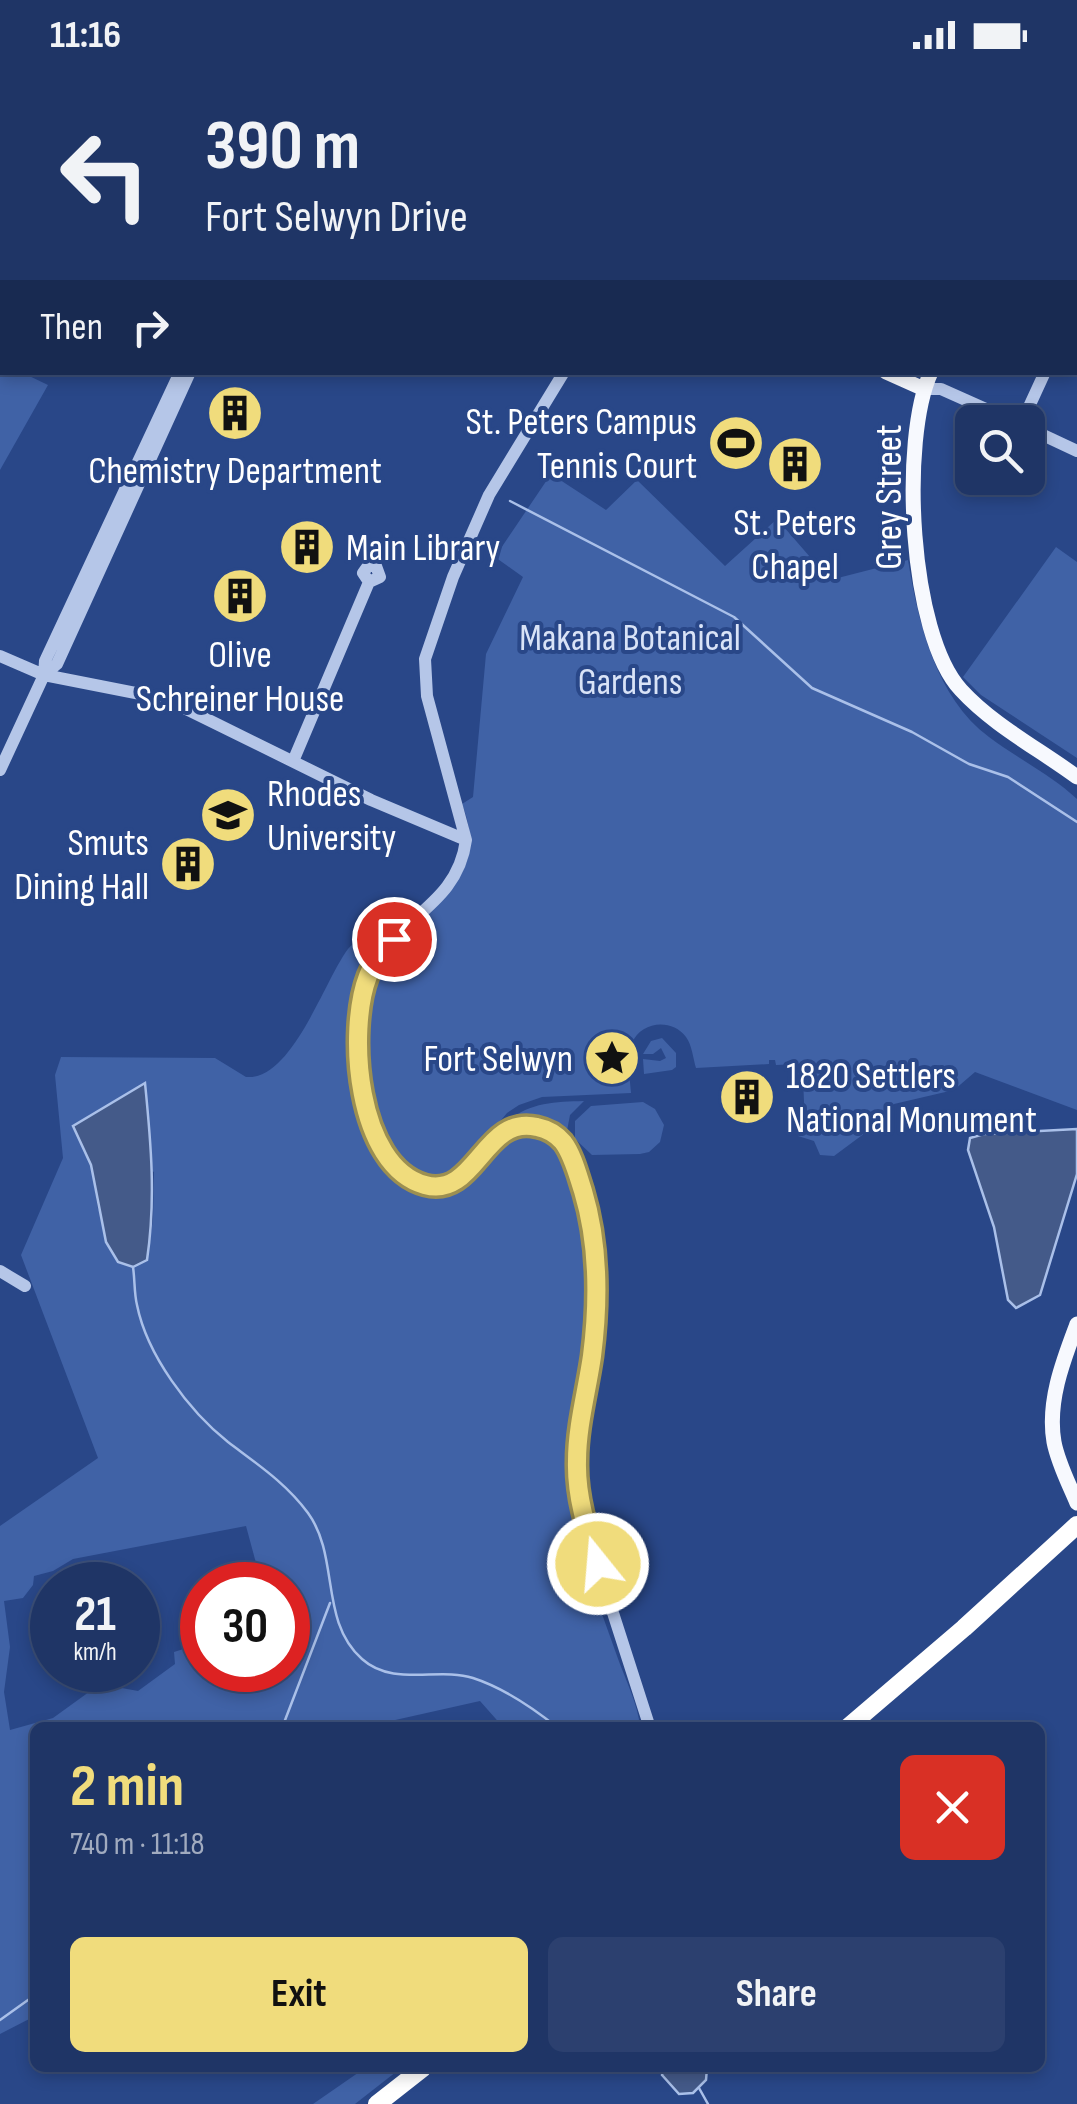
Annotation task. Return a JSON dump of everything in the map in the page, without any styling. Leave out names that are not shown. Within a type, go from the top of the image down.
[{"type":"highway","points":[[854,1722],[1077,1524]]},
{"type":"highway","points":[[377,2104],[418,2072]]},
{"type":"main road","points":[[902,375],[929,380]]},
{"type":"main road","name":"Grey Street","points":[[929,380],[916,434],[914,553],[926,617],[936,646],[960,690],[1002,725],[1077,777]]},
{"type":"main road","points":[[1077,1324],[1055,1392],[1053,1421],[1059,1460],[1077,1503]]},
{"type":"street","points":[[0,770],[44,675],[46,660],[179,375]]},
{"type":"street","points":[[44,675],[56,664],[189,375]]},
{"type":"street","points":[[562,375],[489,494],[453,577],[425,659],[428,696],[466,840],[458,872],[432,906],[394,939],[369,974],[359,1034],[362,1100],[384,1150],[399,1169],[427,1186],[440,1186],[460,1178],[496,1136],[517,1127],[548,1131],[565,1145],[592,1219],[596,1266],[592,1353],[578,1439],[578,1488],[587,1532],[648,1722]]},
{"type":"street","points":[[1028,405],[1042,375]]},
{"type":"street","points":[[929,380],[983,405]]},
{"type":"street","points":[[1045,436],[1077,451]]},
{"type":"street","points":[[294,759],[369,582]]},
{"type":"street","points":[[0,656],[44,675],[166,699],[371,800],[466,840]]},
{"type":"street","points":[[0,1270],[25,1286]]},
{"type":"green space","points":[[0,375],[27,375],[48,385],[0,470]]},
{"type":"green space","name":"Makana Botanical Gardens","points":[[551,474],[606,510],[637,480],[725,566],[777,519],[830,580],[908,560],[924,633],[955,702],[989,737],[1077,799],[1077,1110],[975,1072],[954,1090],[894,1104],[834,1156],[820,1155],[814,1141],[798,1136],[797,1126],[805,1125],[803,1078],[795,1078],[799,1064],[776,1065],[775,1060],[769,1060],[769,1064],[696,1068],[686,1037],[673,1027],[657,1025],[642,1030],[632,1043],[631,1093],[542,1097],[519,1105],[507,1113],[457,1173],[449,1177],[422,1177],[402,1164],[376,1123],[368,1096],[362,1036],[364,1007],[380,961],[448,893],[468,856],[469,832],[462,804],[473,797],[486,654],[523,577],[495,557]]},
{"type":"green space","points":[[1056,547],[1077,562],[1077,758],[981,695],[963,677]]},
{"type":"green space","points":[[427,902],[373,951],[359,985],[354,1014],[352,1047],[359,1113],[370,1143],[385,1167],[405,1185],[423,1192],[444,1192],[467,1182],[505,1140],[532,1134],[557,1146],[575,1184],[587,1236],[589,1290],[586,1344],[569,1443],[568,1489],[582,1552],[639,1722],[499,1722],[480,1701],[386,1722],[39,1722],[53,1718],[89,1692],[160,1692],[160,1675],[175,1664],[174,1652],[180,1650],[180,1692],[310,1692],[310,1562],[256,1562],[246,1526],[68,1562],[30,1562],[30,1589],[23,1598],[4,1601],[10,1647],[4,1692],[10,1730],[30,1724],[30,2019],[0,2034],[0,1526],[98,1458],[21,1255],[63,1158],[55,1075],[61,1057],[215,1058],[246,1077],[263,1074],[292,1047],[354,944]],"holes":[[[74,1126],[154,1172],[147,1260],[98,1209],[91,1165]]]},
{"type":"green space","points":[[662,1038],[676,1053],[676,1067],[644,1074],[643,1059],[666,1058],[661,1048],[653,1054],[643,1054],[651,1041]]},
{"type":"green space","points":[[584,1101],[570,1115],[566,1136],[537,1121],[505,1124],[532,1107]]},
{"type":"green space","points":[[643,1102],[655,1109],[664,1125],[660,1142],[649,1152],[592,1155],[575,1139],[575,1121],[591,1106]]},
{"type":"green space","points":[[359,2072],[396,2072],[355,2104],[313,2104]]},
{"type":"shaded area","points":[[145,1083],[151,1215],[147,1260],[133,1267],[118,1262],[106,1242],[91,1165],[73,1126]]},
{"type":"shaded area","points":[[1077,1129],[1077,1174],[1040,1295],[1016,1308],[1008,1300],[994,1227],[968,1150],[970,1138]]},
{"type":"shaded area","points":[[707,2072],[706,2080],[693,2093],[679,2094],[662,2075]]},
{"type":"waterway","points":[[510,501],[734,617],[812,688],[912,732],[969,764],[1008,777],[1077,822]]},
{"type":"waterway","points":[[133,1267],[142,1324],[172,1381],[213,1429],[281,1483],[318,1530],[340,1626],[362,1659],[388,1672],[473,1678],[518,1699],[550,1722]]},
{"type":"waterway","points":[[284,1722],[330,1603]]},
{"type":"waterway","points":[[0,2020],[30,1999]]},
{"type":"waterway","points":[[699,2088],[708,2104]]},
{"type":"place","name":"Chemistry Department","points":[[235,413]]},
{"type":"place","name":"St. Peters Campus Tennis Court","points":[[736,443]]},
{"type":"place","name":"St. Peters Chapel","points":[[795,464]]},
{"type":"place","name":"Main Library","points":[[307,547]]},
{"type":"place","name":"Olive Schreiner House","points":[[240,596]]},
{"type":"place","name":"Rhodes University","points":[[228,815]]},
{"type":"place","name":"Smuts Dining Hall","points":[[188,864]]},
{"type":"place","name":"Fort Selwyn","points":[[612,1058]]},
{"type":"place","name":"1820 Settlers National Monument","points":[[747,1097]]},
{"type":"route","points":[[394,939],[379,956],[364,988],[358,1050],[362,1100],[384,1150],[413,1180],[440,1186],[460,1178],[496,1136],[517,1127],[537,1127],[557,1136],[565,1145],[581,1185],[592,1219],[596,1294],[577,1475],[587,1532],[598,1564]]}]
